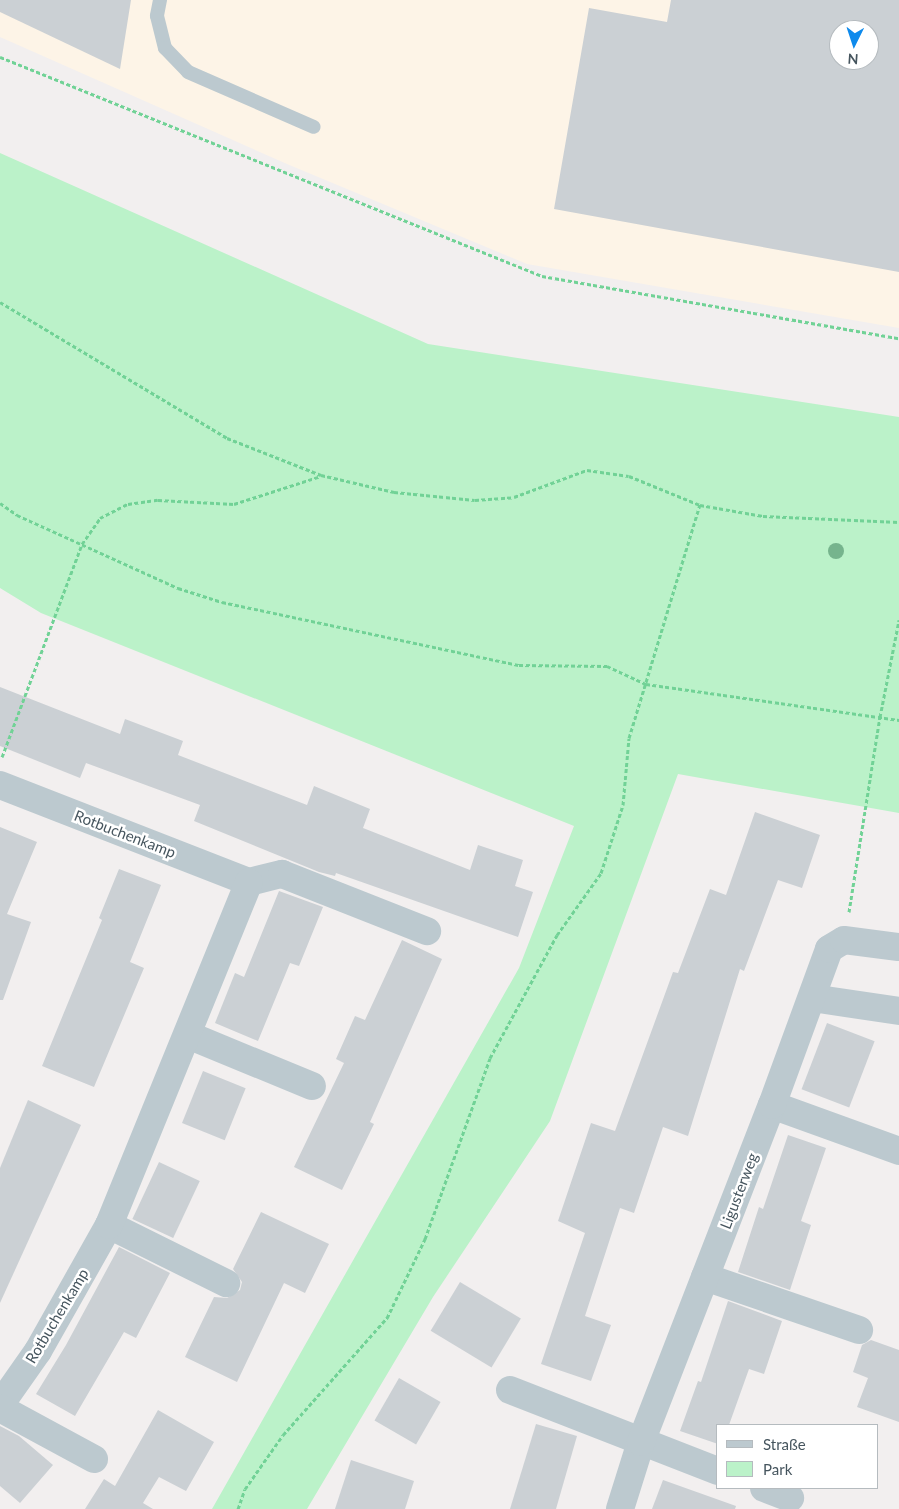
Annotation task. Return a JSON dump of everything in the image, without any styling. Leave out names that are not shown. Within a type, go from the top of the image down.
[{"type":"street","name":"Rotbuchenkamp","points":[[0,785],[249,882],[109,1225],[38,1351],[0,1406],[94,1459]]},
{"type":"street","points":[[249,882],[282,874],[427,931]]},
{"type":"street","points":[[844,940],[899,947]]},
{"type":"street","name":"Ligusterweg","points":[[620,1509],[641,1442],[772,1105],[829,949],[844,940]]},
{"type":"street","points":[[812,998],[899,1011]]},
{"type":"street","points":[[188,1035],[312,1086]]},
{"type":"street","points":[[772,1105],[899,1150]]},
{"type":"street","points":[[109,1225],[226,1283]]},
{"type":"street","points":[[705,1277],[859,1330]]},
{"type":"street","points":[[510,1390],[716,1470]]},
{"type":"street","points":[[767,1489],[790,1498]]},
{"type":"lane","points":[[160,0],[157,16],[165,48],[188,72],[314,127]]},
{"type":"path","points":[[0,57],[542,276],[899,338]]},
{"type":"path","points":[[0,302],[227,438],[321,476],[394,492],[475,500],[514,497],[587,470],[629,476],[700,505],[763,516],[899,522]]},
{"type":"path","points":[[0,763],[82,544],[100,518],[128,504],[158,500],[234,504],[321,476]]},
{"type":"path","points":[[0,503],[17,514],[178,588],[222,602],[519,665],[607,666],[646,684],[899,720]]},
{"type":"path","points":[[238,1509],[245,1489],[283,1435],[387,1318],[425,1239],[490,1058],[556,935],[601,873],[623,805],[629,738],[700,505]]},
{"type":"path","points":[[844,940],[880,717],[899,620]]},
{"type":"shaded area","points":[[0,0],[899,0],[899,328],[527,264],[287,164],[0,37]]},
{"type":"green space","points":[[0,153],[428,344],[899,417],[899,813],[678,774],[550,1121],[433,1297],[307,1509],[212,1509],[519,968],[574,826],[41,613],[0,588]]},
{"type":"building","points":[[0,0],[131,0],[120,69],[0,12]]},
{"type":"building","points":[[671,0],[899,0],[899,272],[554,209],[589,8],[667,22]]},
{"type":"building","points":[[0,687],[120,734],[125,719],[183,741],[178,755],[307,805],[314,786],[370,809],[363,828],[470,870],[478,845],[523,860],[515,886],[533,892],[518,937],[336,873],[335,876],[319,872],[194,821],[200,805],[86,763],[80,778],[0,746]]},
{"type":"building","points":[[755,812],[820,835],[802,888],[778,880],[744,971],[740,969],[688,1136],[663,1127],[634,1213],[620,1208],[585,1316],[611,1325],[591,1381],[541,1364],[585,1233],[558,1221],[591,1123],[615,1131],[673,972],[678,973],[710,889],[726,895]]},
{"type":"building","points":[[0,827],[37,842],[7,914],[31,922],[3,1000],[0,1000]]},
{"type":"building","points":[[119,869],[161,885],[130,962],[144,968],[94,1087],[42,1066],[102,920],[99,918]]},
{"type":"building","points":[[279,891],[323,907],[299,966],[290,963],[258,1041],[215,1023],[235,973],[244,977]]},
{"type":"building","points":[[402,940],[442,959],[370,1122],[374,1124],[342,1190],[294,1167],[344,1063],[336,1059],[355,1016],[365,1020]]},
{"type":"building","points":[[827,1023],[875,1041],[849,1108],[802,1089]]},
{"type":"building","points":[[203,1071],[246,1088],[225,1140],[182,1123]]},
{"type":"building","points":[[28,1100],[81,1125],[0,1303],[0,1168]]},
{"type":"building","points":[[788,1135],[826,1148],[801,1221],[811,1225],[790,1290],[738,1272],[759,1207],[763,1209]]},
{"type":"building","points":[[159,1162],[200,1181],[173,1238],[132,1219]]},
{"type":"building","points":[[261,1212],[329,1244],[305,1293],[284,1283],[237,1382],[185,1357],[214,1297],[227,1298],[240,1290],[242,1282],[233,1269]]},
{"type":"building","points":[[119,1247],[170,1273],[136,1338],[124,1332],[75,1416],[36,1394],[66,1345]]},
{"type":"building","points":[[460,1282],[521,1319],[492,1367],[431,1331]]},
{"type":"building","points":[[728,1301],[782,1321],[764,1374],[749,1369],[729,1424],[716,1424],[716,1443],[680,1431],[698,1381],[701,1382]]},
{"type":"building","points":[[871,1340],[899,1350],[899,1422],[857,1407],[868,1378],[853,1372],[862,1345]]},
{"type":"building","points":[[399,1378],[441,1402],[416,1444],[375,1420]]},
{"type":"building","points":[[158,1410],[214,1442],[186,1491],[159,1477],[143,1503],[153,1509],[85,1509],[104,1479],[115,1486]]},
{"type":"building","points":[[536,1424],[577,1436],[556,1509],[510,1509]]},
{"type":"building","points":[[0,1426],[19,1436],[53,1465],[20,1503],[0,1486]]},
{"type":"building","points":[[351,1460],[414,1481],[405,1509],[335,1509]]},
{"type":"building","points":[[663,1480],[736,1506],[735,1509],[652,1509]]}]
